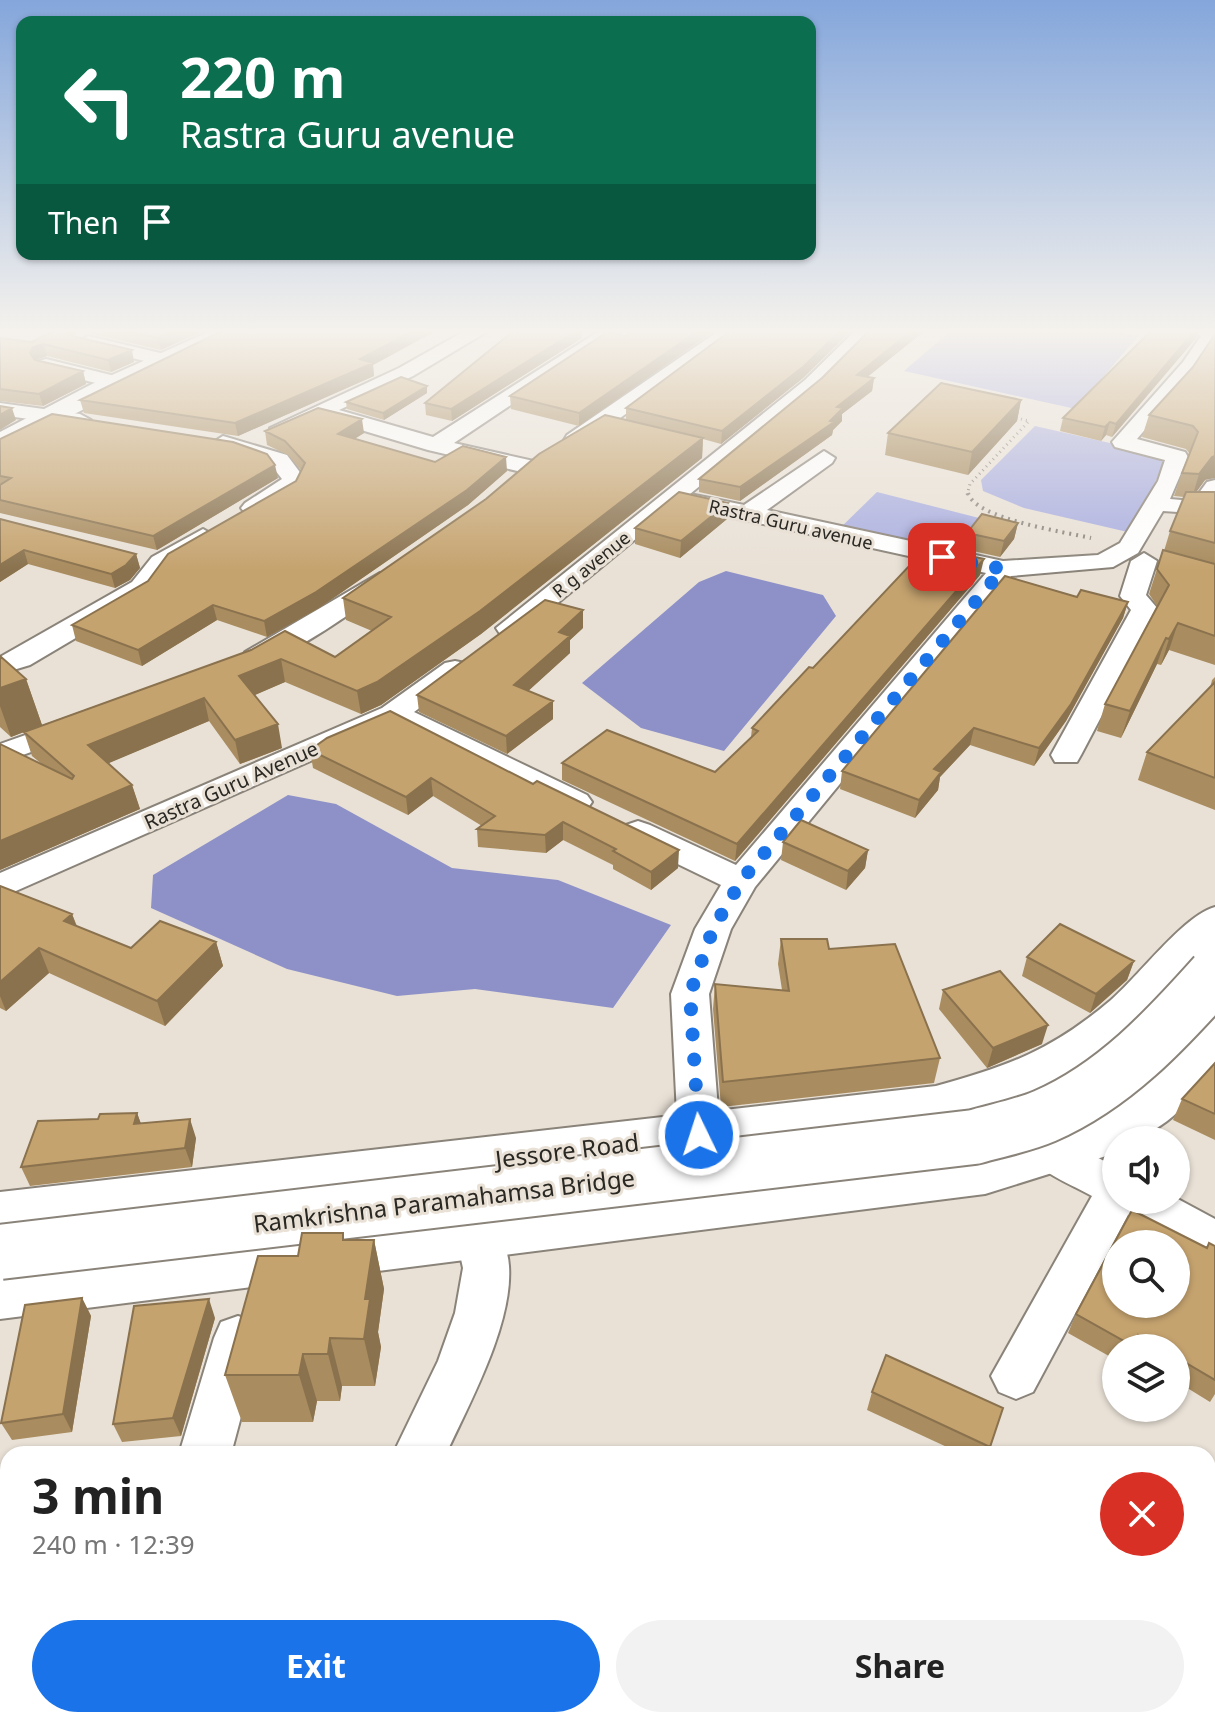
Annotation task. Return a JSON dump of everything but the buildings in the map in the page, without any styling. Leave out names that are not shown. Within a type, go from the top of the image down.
[{"type":"main road","name":"Jessore Road","points":[[0,1217],[936,1107],[1029,1080],[1080,1052],[1150,995],[1215,923]]},
{"type":"main road","name":"Ramkrishna Paramahamsa Bridge","points":[[0,1252],[974,1137],[1046,1115],[1096,1087],[1142,1053],[1215,975]]},
{"type":"main road","points":[[0,1292],[985,1171],[1050,1153],[1126,1120],[1169,1088],[1215,1026]]},
{"type":"street","points":[[0,409],[99,423]]},
{"type":"street","points":[[0,443],[66,409]]},
{"type":"street","points":[[240,446],[324,409]]},
{"type":"street","points":[[436,445],[492,409]]},
{"type":"street","points":[[509,485],[530,467],[623,409]]},
{"type":"street","name":"R g avenue","points":[[493,642],[781,409]]},
{"type":"street","points":[[1066,755],[1145,609],[1133,596],[1130,554],[1169,481],[1177,457],[1123,442],[1152,409]]},
{"type":"street","points":[[319,411],[436,445],[530,467]]},
{"type":"street","points":[[602,424],[633,432]]},
{"type":"street","points":[[0,666],[20,659],[141,588],[161,562],[289,488],[294,479],[279,460],[240,446],[193,438]]},
{"type":"street","points":[[693,447],[724,454]]},
{"type":"street","points":[[747,514],[824,458]]},
{"type":"street","points":[[1155,505],[1199,509],[1215,487]]},
{"type":"street","name":"Rastra Guru avenue","points":[[673,497],[1003,569],[1104,562],[1130,554]]},
{"type":"street","points":[[134,554],[161,562]]},
{"type":"street","points":[[1130,554],[1172,569]]},
{"type":"street","points":[[231,669],[328,617],[403,565]]},
{"type":"street","points":[[699,1135],[690,994],[713,929],[741,881],[1003,569]]},
{"type":"street","name":"Rastra Guru Avenue","points":[[0,886],[392,714],[493,642]]},
{"type":"street","points":[[392,714],[741,881]]},
{"type":"street","points":[[0,754],[101,717]]},
{"type":"street","points":[[986,1092],[1050,1153],[1102,1181]]},
{"type":"street","points":[[1016,1376],[1106,1214]]},
{"type":"street","points":[[1165,1214],[1215,1241]]},
{"type":"street","points":[[423,1446],[479,1313],[486,1267],[477,1232]]},
{"type":"street","points":[[207,1446],[258,1260]]},
{"type":"path","points":[[999,414],[1029,421],[970,484],[967,496],[970,501],[991,512],[1130,554]]},
{"type":"shaded area","points":[[1035,426],[1167,456],[1132,533],[1024,508],[983,491],[981,480]]},
{"type":"shaded area","points":[[877,492],[987,520],[958,560],[834,534]]},
{"type":"shaded area","points":[[726,571],[823,595],[836,616],[724,751],[641,728],[582,683],[699,582]]},
{"type":"shaded area","points":[[288,795],[336,804],[452,868],[558,880],[671,925],[613,1008],[475,989],[397,996],[287,969],[151,908],[153,875]]},
{"type":"route","points":[[699,1135],[690,994],[713,929],[741,881],[1003,569],[942,557]]}]
